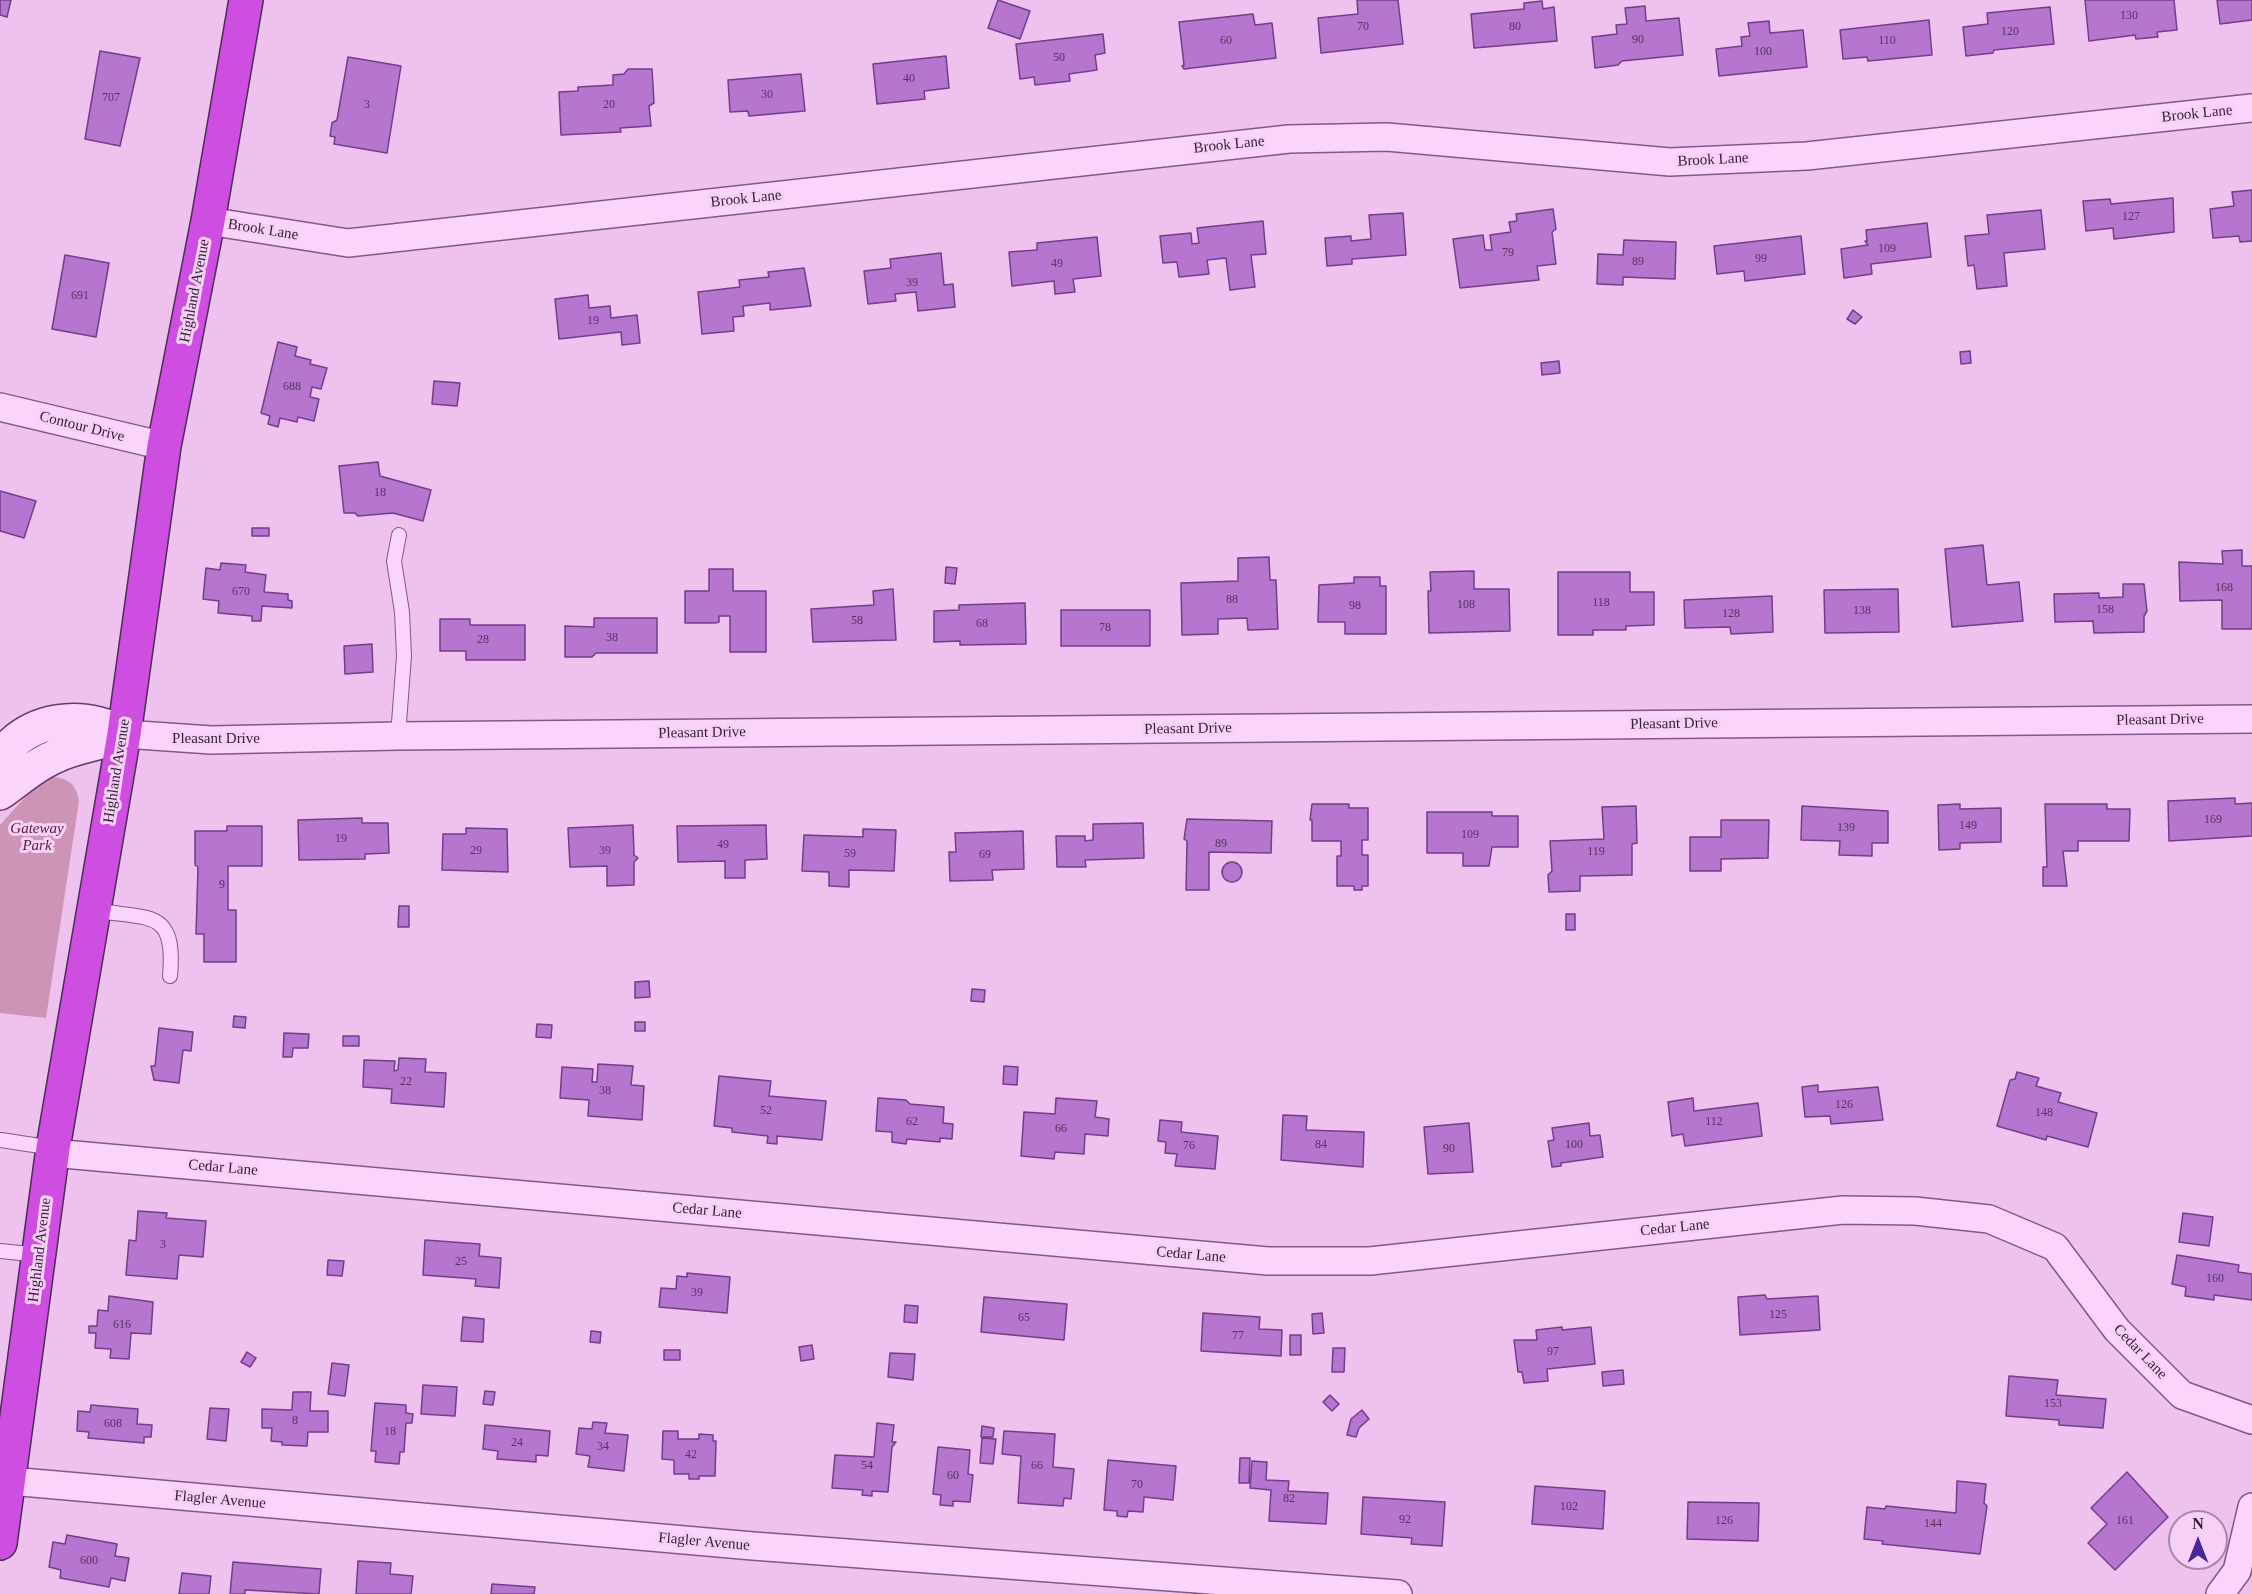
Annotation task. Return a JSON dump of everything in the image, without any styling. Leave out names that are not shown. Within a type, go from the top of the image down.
[{"type":"highway","name":"Highland Avenue","points":[[0,1543],[5,1480],[40,1255],[53,1151],[124,734],[164,446],[208,221],[246,0]]},
{"type":"street","name":"Brook Lane","points":[[208,221],[348,243],[1289,139],[1387,137],[1670,162],[1807,156],[2252,108]]},
{"type":"street","name":"Contour Drive","points":[[0,407],[164,446]]},
{"type":"street","points":[[0,757],[7,748],[23,736],[45,724],[66,719],[87,720],[107,725],[124,734]]},
{"type":"street","name":"Pleasant Drive","points":[[124,734],[211,740],[398,736],[2252,719]]},
{"type":"street","points":[[0,792],[48,759],[124,734]]},
{"type":"street","name":"Cedar Lane","points":[[53,1151],[1268,1262],[1370,1261],[1843,1210],[1916,1211],[1989,1219],[2055,1246],[2117,1330],[2182,1395],[2252,1420]]},
{"type":"street","name":"Flagler Avenue","points":[[5,1480],[753,1546],[1398,1594]]},
{"type":"street","points":[[2220,1594],[2237,1571],[2252,1507]]},
{"type":"lane","points":[[398,736],[404,656],[402,612],[394,561],[399,535]]},
{"type":"lane","points":[[94,910],[157,921],[163,926],[168,931],[172,949],[170,976]]},
{"type":"lane","points":[[0,1141],[53,1151]]},
{"type":"lane","points":[[0,1251],[40,1255]]},
{"type":"green space","name":"Gateway Park","points":[[52,777],[70,783],[76,790],[79,801],[46,1018],[0,1013],[0,825],[38,783]]},
{"type":"building","points":[[0,0],[11,0],[7,17],[0,15]]},
{"type":"building","points":[[998,0],[1030,11],[1020,39],[988,28]]},
{"type":"building","points":[[1357,0],[1398,0],[1403,44],[1321,53],[1318,18],[1358,14]]},
{"type":"building","points":[[2085,0],[2174,0],[2177,30],[2157,32],[2158,37],[2136,39],[2135,35],[2089,41]]},
{"type":"building","points":[[2217,0],[2252,0],[2252,20],[2220,24]]},
{"type":"building","points":[[1542,1],[1543,9],[1554,7],[1557,41],[1474,48],[1471,14],[1524,9],[1524,3]]},
{"type":"building","points":[[1645,6],[1646,21],[1679,18],[1683,55],[1622,61],[1618,65],[1595,68],[1592,37],[1617,34],[1616,25],[1627,24],[1625,8]]},
{"type":"building","points":[[2050,7],[2054,44],[1994,50],[1993,53],[1966,56],[1963,27],[1988,24],[1987,13]]},
{"type":"building","points":[[1253,14],[1255,25],[1272,23],[1276,58],[1184,69],[1179,22]]},
{"type":"building","points":[[1929,20],[1932,55],[1868,61],[1867,57],[1843,59],[1840,30]]},
{"type":"building","points":[[1769,21],[1770,33],[1803,30],[1807,67],[1719,76],[1716,49],[1742,46],[1741,37],[1750,36],[1748,23]]},
{"type":"building","points":[[1103,34],[1105,53],[1095,55],[1097,70],[1069,74],[1070,81],[1035,85],[1034,77],[1020,79],[1016,44]]},
{"type":"building","points":[[100,51],[140,58],[120,146],[85,139]]},
{"type":"building","points":[[946,56],[949,88],[924,91],[925,99],[877,104],[873,64]]},
{"type":"building","points":[[348,57],[401,66],[387,153],[334,144],[335,137],[330,136],[332,123],[337,120]]},
{"type":"building","points":[[628,69],[652,69],[654,103],[649,106],[651,126],[620,128],[621,132],[561,135],[559,92],[578,91],[578,87],[613,85],[613,75],[624,74]]},
{"type":"building","points":[[801,74],[805,111],[749,116],[748,111],[730,112],[728,80]]},
{"type":"building","points":[[2252,190],[2252,241],[2240,242],[2239,236],[2213,238],[2210,209],[2234,206],[2232,192]]},
{"type":"building","points":[[2173,198],[2174,232],[2114,239],[2113,228],[2086,231],[2083,201],[2110,199],[2111,204]]},
{"type":"building","points":[[1553,209],[1556,229],[1552,232],[1556,264],[1537,266],[1539,280],[1460,288],[1453,239],[1483,235],[1485,250],[1492,250],[1490,235],[1511,232],[1509,222],[1517,221],[1516,214]]},
{"type":"building","points":[[2041,210],[2045,249],[2004,253],[2007,286],[1977,289],[1974,265],[1968,266],[1965,236],[1989,234],[1987,215]]},
{"type":"building","points":[[1403,213],[1406,255],[1352,259],[1352,264],[1327,266],[1325,238],[1351,236],[1351,241],[1371,239],[1369,215]]},
{"type":"building","points":[[1263,221],[1266,254],[1251,255],[1255,287],[1230,290],[1226,258],[1207,260],[1209,274],[1179,277],[1177,262],[1163,263],[1160,236],[1191,233],[1192,244],[1199,243],[1197,228]]},
{"type":"building","points":[[1927,223],[1931,257],[1871,264],[1872,274],[1844,278],[1841,249],[1868,245],[1865,241],[1867,241],[1866,230]]},
{"type":"building","points":[[1801,236],[1805,274],[1745,281],[1744,271],[1717,274],[1714,246]]},
{"type":"building","points":[[1097,237],[1101,276],[1073,279],[1075,292],[1055,294],[1054,281],[1012,286],[1009,252],[1037,250],[1037,243]]},
{"type":"building","points":[[1624,240],[1676,242],[1675,279],[1623,277],[1623,285],[1597,284],[1598,254],[1623,255]]},
{"type":"building","points":[[941,253],[944,285],[953,284],[955,307],[918,311],[916,292],[895,294],[896,301],[868,304],[864,271],[891,268],[890,259]]},
{"type":"building","points":[[65,255],[109,263],[96,337],[52,329]]},
{"type":"building","points":[[804,268],[811,306],[770,310],[770,303],[743,306],[744,316],[733,317],[734,331],[702,334],[698,292],[740,287],[739,280],[769,277],[768,272]]},
{"type":"building","points":[[588,295],[589,308],[610,306],[611,318],[637,315],[640,343],[622,345],[621,332],[559,339],[555,299]]},
{"type":"building","points":[[1853,310],[1862,317],[1855,324],[1847,319]]},
{"type":"building","points":[[278,342],[297,347],[295,356],[311,360],[310,364],[327,368],[321,389],[312,387],[310,397],[319,399],[314,421],[298,417],[297,422],[280,418],[278,427],[268,424],[270,416],[261,413]]},
{"type":"building","points":[[1970,351],[1971,363],[1961,364],[1960,352]]},
{"type":"building","points":[[1559,361],[1560,373],[1542,375],[1541,363]]},
{"type":"building","points":[[434,381],[460,383],[457,406],[432,404]]},
{"type":"building","points":[[378,462],[380,476],[431,490],[423,521],[393,513],[358,516],[355,513],[344,513],[339,466]]},
{"type":"building","points":[[0,491],[36,501],[24,538],[0,531]]},
{"type":"building","points":[[252,528],[269,528],[269,536],[252,536]]},
{"type":"building","points":[[1983,545],[1987,585],[2019,582],[2023,621],[1952,627],[1945,549]]},
{"type":"building","points":[[2242,550],[2242,566],[2252,566],[2252,629],[2222,629],[2222,600],[2180,601],[2179,562],[2223,564],[2222,551]]},
{"type":"building","points":[[1269,557],[1270,580],[1276,580],[1278,629],[1248,630],[1247,618],[1218,619],[1218,634],[1182,635],[1181,583],[1238,581],[1238,558]]},
{"type":"building","points":[[221,563],[246,565],[245,572],[266,575],[264,592],[288,594],[288,600],[292,601],[292,608],[262,606],[261,621],[252,621],[252,616],[218,613],[219,601],[203,599],[206,568],[220,570]]},
{"type":"building","points":[[946,567],[957,568],[955,584],[945,583]]},
{"type":"building","points":[[709,569],[733,569],[733,591],[766,591],[766,652],[730,652],[730,616],[719,616],[719,622],[715,623],[685,623],[685,591],[709,591]]},
{"type":"building","points":[[1474,571],[1474,589],[1509,589],[1510,631],[1429,633],[1430,572]]},
{"type":"building","points":[[1558,572],[1630,572],[1630,592],[1654,592],[1654,625],[1626,626],[1626,630],[1593,630],[1593,635],[1558,635]]},
{"type":"building","points":[[1354,577],[1380,577],[1380,586],[1386,586],[1386,634],[1345,634],[1345,622],[1318,622],[1319,585],[1354,583]]},
{"type":"building","points":[[2123,584],[2144,584],[2147,611],[2144,616],[2144,632],[2094,633],[2093,621],[2055,622],[2054,594],[2099,593],[2099,598],[2123,597]]},
{"type":"building","points":[[893,589],[896,640],[813,642],[811,609],[874,605],[873,591]]},
{"type":"building","points":[[1898,589],[1899,632],[1825,633],[1824,590]]},
{"type":"building","points":[[1772,596],[1773,632],[1731,634],[1730,627],[1685,628],[1684,600]]},
{"type":"building","points":[[1025,603],[1026,644],[960,645],[960,641],[934,642],[934,611],[959,610],[959,605]]},
{"type":"building","points":[[1061,610],[1150,610],[1150,646],[1061,646]]},
{"type":"building","points":[[594,618],[657,618],[657,653],[596,653],[592,657],[565,657],[565,626],[594,627]]},
{"type":"building","points":[[440,619],[470,619],[470,625],[525,625],[525,660],[466,660],[466,651],[440,651]]},
{"type":"building","points":[[372,644],[373,672],[345,674],[344,646]]},
{"type":"building","points":[[2235,798],[2235,804],[2252,803],[2252,836],[2169,841],[2168,801]]},
{"type":"building","points":[[1312,804],[1349,804],[1349,808],[1368,808],[1368,840],[1362,840],[1362,855],[1368,855],[1368,886],[1362,886],[1362,890],[1354,890],[1354,886],[1337,886],[1337,856],[1341,856],[1341,841],[1312,841],[1312,820],[1310,820]]},
{"type":"building","points":[[1960,804],[1960,809],[2001,808],[2001,842],[1960,843],[1960,849],[1939,850],[1938,805]]},
{"type":"building","points":[[2045,804],[2107,804],[2107,809],[2130,809],[2129,841],[2078,841],[2078,851],[2063,851],[2067,886],[2043,886],[2043,867],[2047,867]]},
{"type":"building","points":[[1636,806],[1637,843],[1632,844],[1632,875],[1580,876],[1580,891],[1549,892],[1548,875],[1552,871],[1550,841],[1604,839],[1602,807]]},
{"type":"building","points":[[1802,806],[1888,811],[1888,843],[1872,843],[1872,856],[1839,855],[1840,841],[1801,840]]},
{"type":"building","points":[[1427,812],[1492,812],[1492,816],[1518,816],[1518,847],[1492,847],[1489,866],[1463,866],[1463,853],[1427,853]]},
{"type":"building","points":[[362,818],[362,823],[388,823],[389,853],[365,854],[365,859],[299,860],[298,820]]},
{"type":"building","points":[[1187,819],[1272,821],[1271,853],[1209,852],[1209,890],[1186,890],[1187,841],[1184,839]]},
{"type":"building","points":[[1721,820],[1769,820],[1768,858],[1721,859],[1721,871],[1690,871],[1690,837],[1721,837]]},
{"type":"building","points":[[1143,823],[1144,858],[1085,860],[1086,867],[1057,867],[1056,836],[1085,836],[1085,841],[1093,840],[1093,824]]},
{"type":"building","points":[[633,825],[634,855],[638,858],[634,862],[634,885],[607,886],[607,866],[570,867],[568,828]]},
{"type":"building","points":[[766,825],[767,859],[745,860],[745,878],[725,878],[725,861],[678,862],[677,826]]},
{"type":"building","points":[[227,826],[262,826],[262,866],[228,866],[228,910],[236,910],[236,962],[204,962],[204,934],[196,934],[198,867],[195,865],[195,831],[227,831]]},
{"type":"building","points":[[466,828],[507,829],[508,872],[442,870],[443,834],[466,834]]},
{"type":"building","points":[[863,829],[896,830],[894,871],[849,870],[849,887],[829,886],[829,872],[802,871],[804,835],[863,837]]},
{"type":"building","points":[[1023,831],[1024,869],[992,870],[993,880],[950,881],[949,852],[956,852],[955,833]]},
{"type":"building","points":[[1232,862],[1239,865],[1242,872],[1239,879],[1232,882],[1225,879],[1222,872],[1225,865]]},
{"type":"building","points":[[399,906],[409,906],[409,927],[398,927]]},
{"type":"building","points":[[1566,914],[1575,914],[1575,930],[1566,930]]},
{"type":"building","points":[[649,981],[650,997],[635,998],[635,982]]},
{"type":"building","points":[[972,989],[985,990],[984,1002],[971,1001]]},
{"type":"building","points":[[234,1016],[246,1017],[245,1028],[233,1027]]},
{"type":"building","points":[[635,1022],[645,1022],[645,1031],[635,1031]]},
{"type":"building","points":[[537,1024],[552,1025],[551,1038],[536,1037]]},
{"type":"building","points":[[159,1028],[193,1032],[191,1051],[183,1050],[179,1083],[154,1080],[151,1066],[155,1066]]},
{"type":"building","points":[[284,1033],[309,1034],[308,1048],[293,1048],[292,1057],[283,1057]]},
{"type":"building","points":[[343,1036],[359,1036],[359,1046],[343,1046]]},
{"type":"building","points":[[399,1058],[426,1059],[425,1072],[446,1073],[444,1107],[391,1103],[392,1089],[363,1087],[364,1060],[395,1061],[394,1071],[398,1070]]},
{"type":"building","points":[[598,1064],[633,1066],[631,1085],[644,1086],[642,1120],[588,1116],[589,1100],[560,1098],[562,1067],[593,1069],[592,1082],[597,1082]]},
{"type":"building","points":[[1004,1066],[1018,1067],[1017,1085],[1003,1084]]},
{"type":"building","points":[[2017,1072],[2039,1078],[2036,1086],[2061,1093],[2058,1102],[2097,1113],[2088,1147],[2047,1136],[2046,1140],[1997,1126],[2010,1080],[2015,1079]]},
{"type":"building","points":[[719,1076],[771,1081],[769,1096],[826,1101],[822,1140],[777,1136],[777,1144],[767,1143],[768,1136],[732,1132],[732,1128],[714,1126]]},
{"type":"building","points":[[1818,1085],[1818,1092],[1878,1087],[1883,1120],[1831,1124],[1830,1116],[1805,1117],[1802,1087]]},
{"type":"building","points":[[878,1098],[906,1100],[910,1104],[944,1107],[943,1123],[953,1124],[952,1139],[940,1138],[940,1142],[907,1139],[906,1144],[892,1142],[892,1132],[876,1131]]},
{"type":"building","points":[[1056,1098],[1097,1101],[1095,1117],[1109,1119],[1108,1136],[1085,1134],[1084,1154],[1055,1152],[1054,1159],[1021,1156],[1024,1112],[1055,1114]]},
{"type":"building","points":[[1693,1098],[1694,1111],[1758,1103],[1762,1136],[1685,1146],[1683,1134],[1672,1136],[1668,1102]]},
{"type":"building","points":[[1283,1115],[1307,1116],[1306,1130],[1364,1132],[1363,1167],[1281,1160]]},
{"type":"building","points":[[1160,1120],[1182,1122],[1181,1132],[1218,1136],[1215,1169],[1175,1166],[1177,1154],[1165,1153],[1166,1142],[1158,1141]]},
{"type":"building","points":[[1469,1123],[1473,1172],[1428,1174],[1424,1127]]},
{"type":"building","points":[[1589,1123],[1590,1136],[1600,1135],[1603,1157],[1561,1163],[1561,1166],[1552,1167],[1548,1141],[1554,1140],[1552,1128]]},
{"type":"building","points":[[138,1211],[167,1213],[166,1218],[206,1221],[203,1257],[179,1255],[177,1279],[126,1275],[129,1240],[136,1241]]},
{"type":"building","points":[[2183,1213],[2213,1217],[2209,1246],[2179,1242]]},
{"type":"building","points":[[425,1240],[480,1244],[479,1256],[501,1258],[499,1288],[475,1286],[476,1279],[423,1275]]},
{"type":"building","points":[[2177,1255],[2239,1265],[2238,1272],[2252,1274],[2252,1300],[2214,1295],[2214,1300],[2185,1296],[2186,1287],[2172,1284]]},
{"type":"building","points":[[328,1260],[344,1261],[342,1276],[327,1275]]},
{"type":"building","points":[[687,1273],[730,1277],[727,1313],[659,1307],[661,1288],[676,1289],[677,1276],[687,1277]]},
{"type":"building","points":[[1765,1295],[1767,1299],[1818,1296],[1820,1330],[1740,1335],[1738,1297]]},
{"type":"building","points":[[109,1296],[153,1302],[151,1334],[131,1333],[129,1359],[110,1358],[111,1349],[95,1348],[96,1333],[89,1333],[89,1326],[97,1326],[98,1310],[108,1311]]},
{"type":"building","points":[[984,1297],[1067,1304],[1064,1340],[981,1332]]},
{"type":"building","points":[[905,1305],[918,1306],[917,1323],[904,1322]]},
{"type":"building","points":[[1203,1313],[1260,1317],[1259,1329],[1282,1330],[1281,1356],[1201,1351]]},
{"type":"building","points":[[1322,1313],[1324,1333],[1313,1334],[1312,1314]]},
{"type":"building","points":[[463,1317],[484,1319],[483,1342],[461,1341]]},
{"type":"building","points":[[1562,1327],[1562,1330],[1591,1327],[1595,1364],[1547,1369],[1548,1381],[1524,1383],[1522,1372],[1518,1372],[1514,1340],[1537,1340],[1536,1330]]},
{"type":"building","points":[[591,1331],[601,1332],[600,1343],[590,1342]]},
{"type":"building","points":[[1290,1335],[1301,1335],[1301,1355],[1290,1355]]},
{"type":"building","points":[[812,1345],[814,1359],[801,1361],[799,1347]]},
{"type":"building","points":[[1333,1348],[1345,1348],[1344,1372],[1332,1372]]},
{"type":"building","points":[[664,1350],[680,1350],[680,1360],[664,1360]]},
{"type":"building","points":[[247,1352],[256,1358],[250,1367],[241,1362]]},
{"type":"building","points":[[890,1353],[915,1354],[913,1380],[888,1377]]},
{"type":"building","points":[[332,1363],[349,1365],[345,1396],[328,1394]]},
{"type":"building","points":[[1623,1370],[1624,1384],[1603,1386],[1602,1372]]},
{"type":"building","points":[[2009,1376],[2058,1380],[2056,1395],[2106,1399],[2103,1428],[2059,1425],[2059,1420],[2006,1416]]},
{"type":"building","points":[[423,1385],[457,1387],[455,1416],[421,1414]]},
{"type":"building","points":[[485,1391],[495,1392],[493,1405],[483,1404]]},
{"type":"building","points":[[293,1392],[311,1392],[310,1411],[328,1411],[328,1432],[308,1432],[307,1446],[282,1445],[282,1442],[271,1441],[272,1428],[262,1428],[262,1409],[292,1410]]},
{"type":"building","points":[[1330,1395],[1339,1404],[1332,1411],[1323,1402]]},
{"type":"building","points":[[375,1403],[406,1405],[406,1413],[413,1414],[412,1423],[406,1423],[404,1452],[400,1452],[399,1464],[375,1462],[376,1451],[371,1451]]},
{"type":"building","points":[[91,1405],[138,1409],[137,1424],[152,1425],[151,1437],[144,1437],[144,1443],[88,1438],[89,1432],[77,1431],[78,1411],[90,1412]]},
{"type":"building","points":[[210,1408],[229,1409],[226,1441],[207,1439]]},
{"type":"building","points":[[1362,1410],[1369,1419],[1359,1428],[1356,1437],[1347,1435],[1351,1419]]},
{"type":"building","points":[[593,1422],[607,1423],[605,1433],[628,1435],[624,1471],[588,1467],[590,1456],[576,1454],[579,1428],[592,1429]]},
{"type":"building","points":[[877,1423],[894,1425],[892,1442],[896,1442],[892,1447],[888,1492],[872,1491],[872,1496],[862,1495],[863,1490],[832,1488],[835,1455],[874,1457]]},
{"type":"building","points":[[485,1425],[550,1431],[548,1456],[536,1455],[536,1462],[497,1459],[498,1451],[483,1449]]},
{"type":"building","points":[[982,1426],[994,1428],[993,1437],[981,1437]]},
{"type":"building","points":[[663,1431],[678,1431],[678,1439],[699,1439],[699,1434],[713,1435],[713,1441],[716,1441],[715,1476],[699,1476],[699,1479],[689,1479],[689,1474],[674,1474],[674,1460],[662,1459]]},
{"type":"building","points":[[1004,1431],[1055,1434],[1053,1467],[1074,1469],[1071,1499],[1064,1498],[1063,1506],[1018,1503],[1021,1456],[1002,1454]]},
{"type":"building","points":[[982,1438],[996,1439],[993,1464],[980,1463]]},
{"type":"building","points":[[938,1447],[970,1450],[968,1474],[973,1475],[970,1502],[953,1501],[953,1506],[940,1505],[941,1495],[933,1494]]},
{"type":"building","points":[[1240,1458],[1250,1458],[1249,1483],[1239,1483]]},
{"type":"building","points":[[1108,1460],[1176,1466],[1173,1500],[1144,1497],[1143,1512],[1128,1511],[1127,1517],[1117,1516],[1117,1511],[1104,1510]]},
{"type":"building","points":[[1252,1461],[1267,1462],[1266,1480],[1289,1481],[1288,1491],[1328,1493],[1326,1524],[1269,1521],[1271,1490],[1250,1488]]},
{"type":"building","points":[[2127,1472],[2168,1517],[2115,1570],[2088,1543],[2107,1524],[2091,1508]]},
{"type":"building","points":[[1957,1481],[1986,1484],[1984,1503],[1987,1506],[1980,1554],[1882,1544],[1883,1541],[1864,1539],[1867,1507],[1885,1509],[1886,1506],[1956,1513]]},
{"type":"building","points":[[1535,1486],[1605,1491],[1603,1529],[1532,1524]]},
{"type":"building","points":[[1363,1497],[1445,1502],[1442,1546],[1411,1544],[1412,1538],[1361,1534]]},
{"type":"building","points":[[1688,1502],[1759,1503],[1758,1541],[1687,1539]]},
{"type":"building","points":[[67,1535],[117,1544],[115,1556],[129,1558],[125,1581],[111,1578],[109,1587],[60,1578],[61,1570],[49,1567],[53,1542],[65,1544]]},
{"type":"building","points":[[358,1561],[391,1563],[390,1574],[413,1576],[411,1594],[356,1594]]},
{"type":"building","points":[[233,1562],[321,1569],[319,1594],[245,1590],[245,1594],[230,1594]]},
{"type":"building","points":[[182,1573],[211,1576],[209,1594],[179,1594]]},
{"type":"building","points":[[492,1584],[535,1587],[534,1594],[491,1594]]}]
